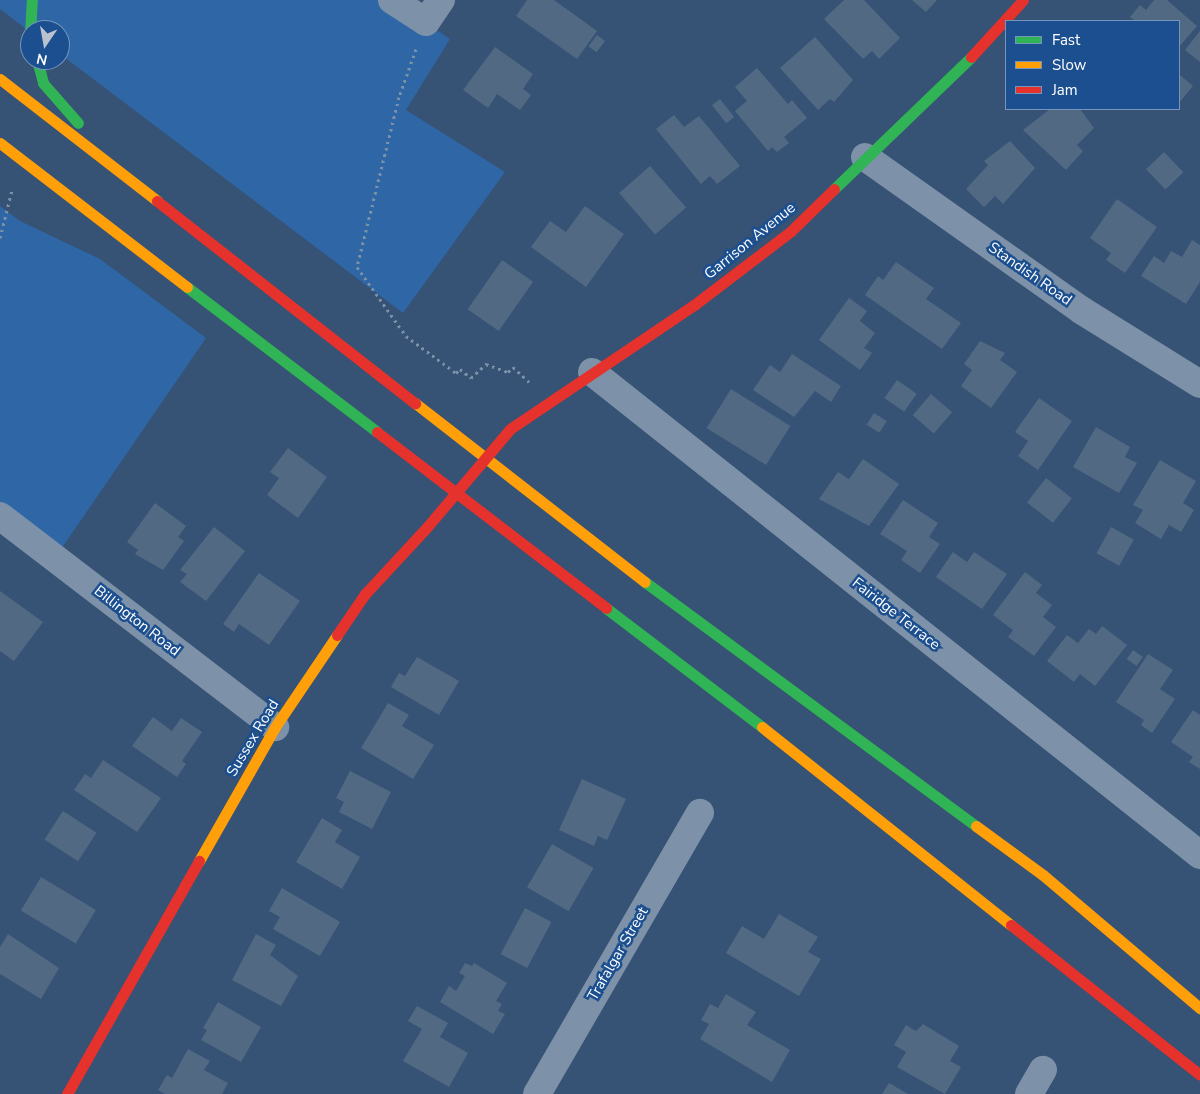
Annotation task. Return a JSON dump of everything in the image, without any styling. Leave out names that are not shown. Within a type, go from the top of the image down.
[{"type":"main road","points":[[31,20],[32,0]]},
{"type":"main road","name":"Garrison Avenue","points":[[1005,20],[1023,0]]},
{"type":"main road","name":"Garrison Avenue","points":[[510,429],[694,305],[791,231],[865,157],[980,48],[1005,20]]},
{"type":"main road","points":[[40,70],[43,83],[111,161]]},
{"type":"main road","points":[[0,79],[111,161],[630,571],[1043,875],[1200,1008]]},
{"type":"main road","points":[[0,143],[810,764],[1200,1075]]},
{"type":"main road","name":"Sussex Road","points":[[67,1094],[275,727],[366,594],[427,527],[510,429]]},
{"type":"street","points":[[392,0],[426,22],[441,0]]},
{"type":"street","name":"Standish Road","points":[[865,157],[1081,310],[1200,384]]},
{"type":"street","name":"Fairidge Terrace","points":[[592,372],[1200,855]]},
{"type":"street","name":"Billington Road","points":[[0,516],[275,727]]},
{"type":"street","name":"Trafalgar Street","points":[[537,1094],[700,813]]},
{"type":"street","points":[[1029,1094],[1043,1070]]},
{"type":"path","points":[[426,22],[400,97],[357,267],[406,336],[456,373],[460,369],[471,378],[486,364],[508,372],[513,367],[550,401]]},
{"type":"path","points":[[0,238],[19,158]]},
{"type":"shaded area","points":[[0,0],[392,0],[450,39],[406,110],[505,172],[403,313],[70,62],[70,20],[20,20],[20,24],[0,9]]},
{"type":"shaded area","points":[[0,206],[20,221],[100,259],[206,338],[55,558],[0,516]]},
{"type":"building","points":[[527,0],[554,0],[597,31],[577,59],[516,16]]},
{"type":"building","points":[[844,0],[864,0],[900,38],[879,59],[872,51],[863,59],[824,19]]},
{"type":"building","points":[[912,0],[937,0],[926,12]]},
{"type":"building","points":[[1154,0],[1167,0],[1197,26],[1180,46],[1180,20],[1134,20],[1130,17],[1140,5],[1146,10]]},
{"type":"building","points":[[1200,31],[1200,62],[1185,50]]},
{"type":"building","points":[[597,35],[605,41],[597,52],[589,46]]},
{"type":"building","points":[[815,37],[853,80],[834,102],[830,99],[818,110],[780,68]]},
{"type":"building","points":[[495,47],[533,74],[523,89],[531,95],[520,110],[497,94],[488,108],[463,90]]},
{"type":"building","points":[[757,68],[788,104],[792,100],[807,118],[784,137],[789,143],[777,152],[772,147],[768,151],[735,111],[747,101],[735,87]]},
{"type":"building","points":[[1180,75],[1193,86],[1180,102]]},
{"type":"building","points":[[720,99],[734,117],[726,123],[712,105]]},
{"type":"building","points":[[1049,110],[1081,110],[1094,128],[1077,145],[1083,151],[1066,170],[1023,130]]},
{"type":"building","points":[[674,115],[684,127],[699,116],[740,166],[717,184],[710,176],[701,184],[656,129]]},
{"type":"building","points":[[1010,141],[1035,168],[1003,204],[995,196],[984,207],[966,189],[988,165],[984,161]]},
{"type":"building","points":[[1164,152],[1183,172],[1165,190],[1146,169]]},
{"type":"building","points":[[650,166],[686,208],[655,234],[619,193]]},
{"type":"building","points":[[1117,199],[1157,227],[1125,273],[1106,260],[1111,253],[1090,238]]},
{"type":"building","points":[[585,206],[624,234],[586,287],[531,247],[550,221],[566,232]]},
{"type":"building","points":[[1192,240],[1200,245],[1200,282],[1186,304],[1141,276],[1154,256],[1164,263],[1171,251],[1182,257]]},
{"type":"building","points":[[502,260],[533,282],[499,331],[468,309]]},
{"type":"building","points":[[896,262],[934,288],[926,299],[961,323],[942,349],[865,295],[878,276],[883,280]]},
{"type":"building","points":[[849,298],[867,311],[860,321],[875,333],[864,348],[872,353],[860,370],[819,340]]},
{"type":"building","points":[[980,341],[1005,353],[1000,360],[1017,372],[991,408],[961,386],[972,370],[964,364]]},
{"type":"building","points":[[792,354],[841,386],[831,402],[815,391],[794,417],[753,390],[770,365],[780,372]]},
{"type":"building","points":[[897,380],[917,394],[904,412],[884,398]]},
{"type":"building","points":[[731,389],[790,426],[766,465],[707,428]]},
{"type":"building","points":[[931,394],[952,412],[934,434],[913,415]]},
{"type":"building","points":[[1039,398],[1072,421],[1038,470],[1018,456],[1028,441],[1015,432]]},
{"type":"building","points":[[874,413],[887,421],[879,433],[867,425]]},
{"type":"building","points":[[1096,427],[1130,447],[1125,457],[1137,463],[1119,493],[1073,467]]},
{"type":"building","points":[[288,448],[327,477],[298,518],[267,495],[279,478],[270,472]]},
{"type":"building","points":[[863,459],[899,484],[869,526],[819,499],[838,472],[849,479]]},
{"type":"building","points":[[1160,460],[1196,481],[1183,503],[1194,510],[1181,532],[1169,525],[1161,539],[1135,523],[1143,510],[1133,505]]},
{"type":"building","points":[[1046,478],[1072,498],[1053,523],[1027,502]]},
{"type":"building","points":[[903,500],[938,523],[929,537],[940,544],[920,573],[901,560],[907,551],[880,534]]},
{"type":"building","points":[[155,503],[186,526],[178,537],[184,541],[163,570],[135,554],[138,550],[127,542]]},
{"type":"building","points":[[214,527],[245,551],[206,601],[180,582],[187,574],[180,570]]},
{"type":"building","points":[[1111,527],[1134,540],[1119,566],[1096,553]]},
{"type":"building","points":[[953,552],[967,562],[974,552],[1007,574],[982,609],[936,577]]},
{"type":"building","points":[[1025,572],[1042,585],[1036,593],[1052,605],[1043,617],[1056,627],[1034,656],[1008,637],[1013,630],[993,615]]},
{"type":"building","points":[[259,573],[300,601],[269,645],[239,624],[234,632],[223,624]]},
{"type":"building","points":[[0,591],[43,622],[14,661],[0,651]]},
{"type":"building","points":[[1102,626],[1127,645],[1095,686],[1080,674],[1074,682],[1047,661],[1067,635],[1078,643],[1089,629],[1096,634]]},
{"type":"building","points":[[1133,650],[1143,657],[1137,666],[1127,659]]},
{"type":"building","points":[[1148,654],[1173,670],[1160,689],[1175,699],[1152,733],[1141,725],[1144,720],[1116,702]]},
{"type":"building","points":[[417,657],[459,681],[439,715],[391,687],[399,673],[405,676]]},
{"type":"building","points":[[388,703],[409,715],[402,726],[434,745],[413,779],[361,748]]},
{"type":"building","points":[[1193,710],[1200,715],[1200,769],[1189,762],[1193,757],[1171,742]]},
{"type":"building","points":[[153,717],[172,731],[181,718],[202,732],[182,761],[186,764],[177,777],[132,746]]},
{"type":"building","points":[[103,760],[161,798],[137,832],[74,790],[85,774],[91,778]]},
{"type":"building","points":[[350,771],[391,792],[372,829],[339,812],[344,802],[336,798]]},
{"type":"building","points":[[582,779],[626,799],[607,840],[598,836],[594,846],[559,830]]},
{"type":"building","points":[[63,811],[97,833],[78,861],[44,840]]},
{"type":"building","points":[[322,818],[342,830],[335,842],[360,857],[342,889],[296,862]]},
{"type":"building","points":[[552,844],[594,868],[569,911],[527,887]]},
{"type":"building","points":[[41,877],[96,910],[76,943],[21,910]]},
{"type":"building","points":[[282,888],[340,922],[320,956],[273,929],[280,917],[269,911]]},
{"type":"building","points":[[525,908],[551,922],[527,968],[501,954]]},
{"type":"building","points":[[779,914],[818,937],[808,952],[821,959],[799,996],[726,953],[742,926],[764,939]]},
{"type":"building","points":[[8,934],[59,968],[41,999],[0,974],[0,947]]},
{"type":"building","points":[[256,934],[276,945],[270,955],[298,976],[281,1006],[232,980]]},
{"type":"building","points":[[465,963],[472,966],[474,963],[507,983],[496,1001],[502,1004],[498,1011],[505,1014],[493,1034],[440,1002],[449,986],[456,991],[465,976],[459,973]]},
{"type":"building","points":[[726,994],[756,1012],[747,1025],[790,1050],[772,1082],[700,1039],[709,1024],[701,1020],[710,1004],[718,1008]]},
{"type":"building","points":[[218,1002],[261,1027],[241,1062],[201,1040],[207,1030],[203,1028]]},
{"type":"building","points":[[417,1006],[448,1023],[440,1037],[468,1053],[449,1087],[403,1061],[422,1029],[408,1021]]},
{"type":"building","points":[[923,1024],[959,1046],[950,1061],[961,1067],[945,1094],[897,1067],[906,1052],[894,1045],[906,1025],[916,1031]]},
{"type":"building","points":[[188,1049],[210,1061],[204,1070],[228,1083],[222,1094],[165,1094],[158,1090],[167,1075],[172,1078]]},
{"type":"building","points":[[889,1083],[908,1094],[882,1094]]},
{"type":"traffic: fast","points":[[31,20],[32,0]]},
{"type":"traffic: fast","points":[[834,189],[971,57]]},
{"type":"traffic: fast","points":[[40,70],[43,83],[78,123]]},
{"type":"traffic: fast","points":[[187,287],[377,432]]},
{"type":"traffic: fast","points":[[645,582],[976,826]]},
{"type":"traffic: fast","points":[[606,608],[762,727]]},
{"type":"traffic: slow","points":[[0,79],[157,201]]},
{"type":"traffic: slow","points":[[0,143],[187,287]]},
{"type":"traffic: slow","points":[[415,403],[645,582]]},
{"type":"traffic: slow","points":[[199,861],[275,727],[337,635]]},
{"type":"traffic: slow","points":[[762,727],[1011,925]]},
{"type":"traffic: slow","points":[[976,826],[1043,875],[1200,1008]]},
{"type":"traffic: jam","points":[[971,57],[1023,0]]},
{"type":"traffic: jam","points":[[510,429],[694,305],[791,231],[834,189]]},
{"type":"traffic: jam","points":[[157,201],[415,403]]},
{"type":"traffic: jam","points":[[427,527],[510,429]]},
{"type":"traffic: jam","points":[[377,432],[606,608]]},
{"type":"traffic: jam","points":[[337,635],[365,594],[427,527]]},
{"type":"traffic: jam","points":[[67,1094],[199,861]]},
{"type":"traffic: jam","points":[[1011,925],[1200,1075]]}]
